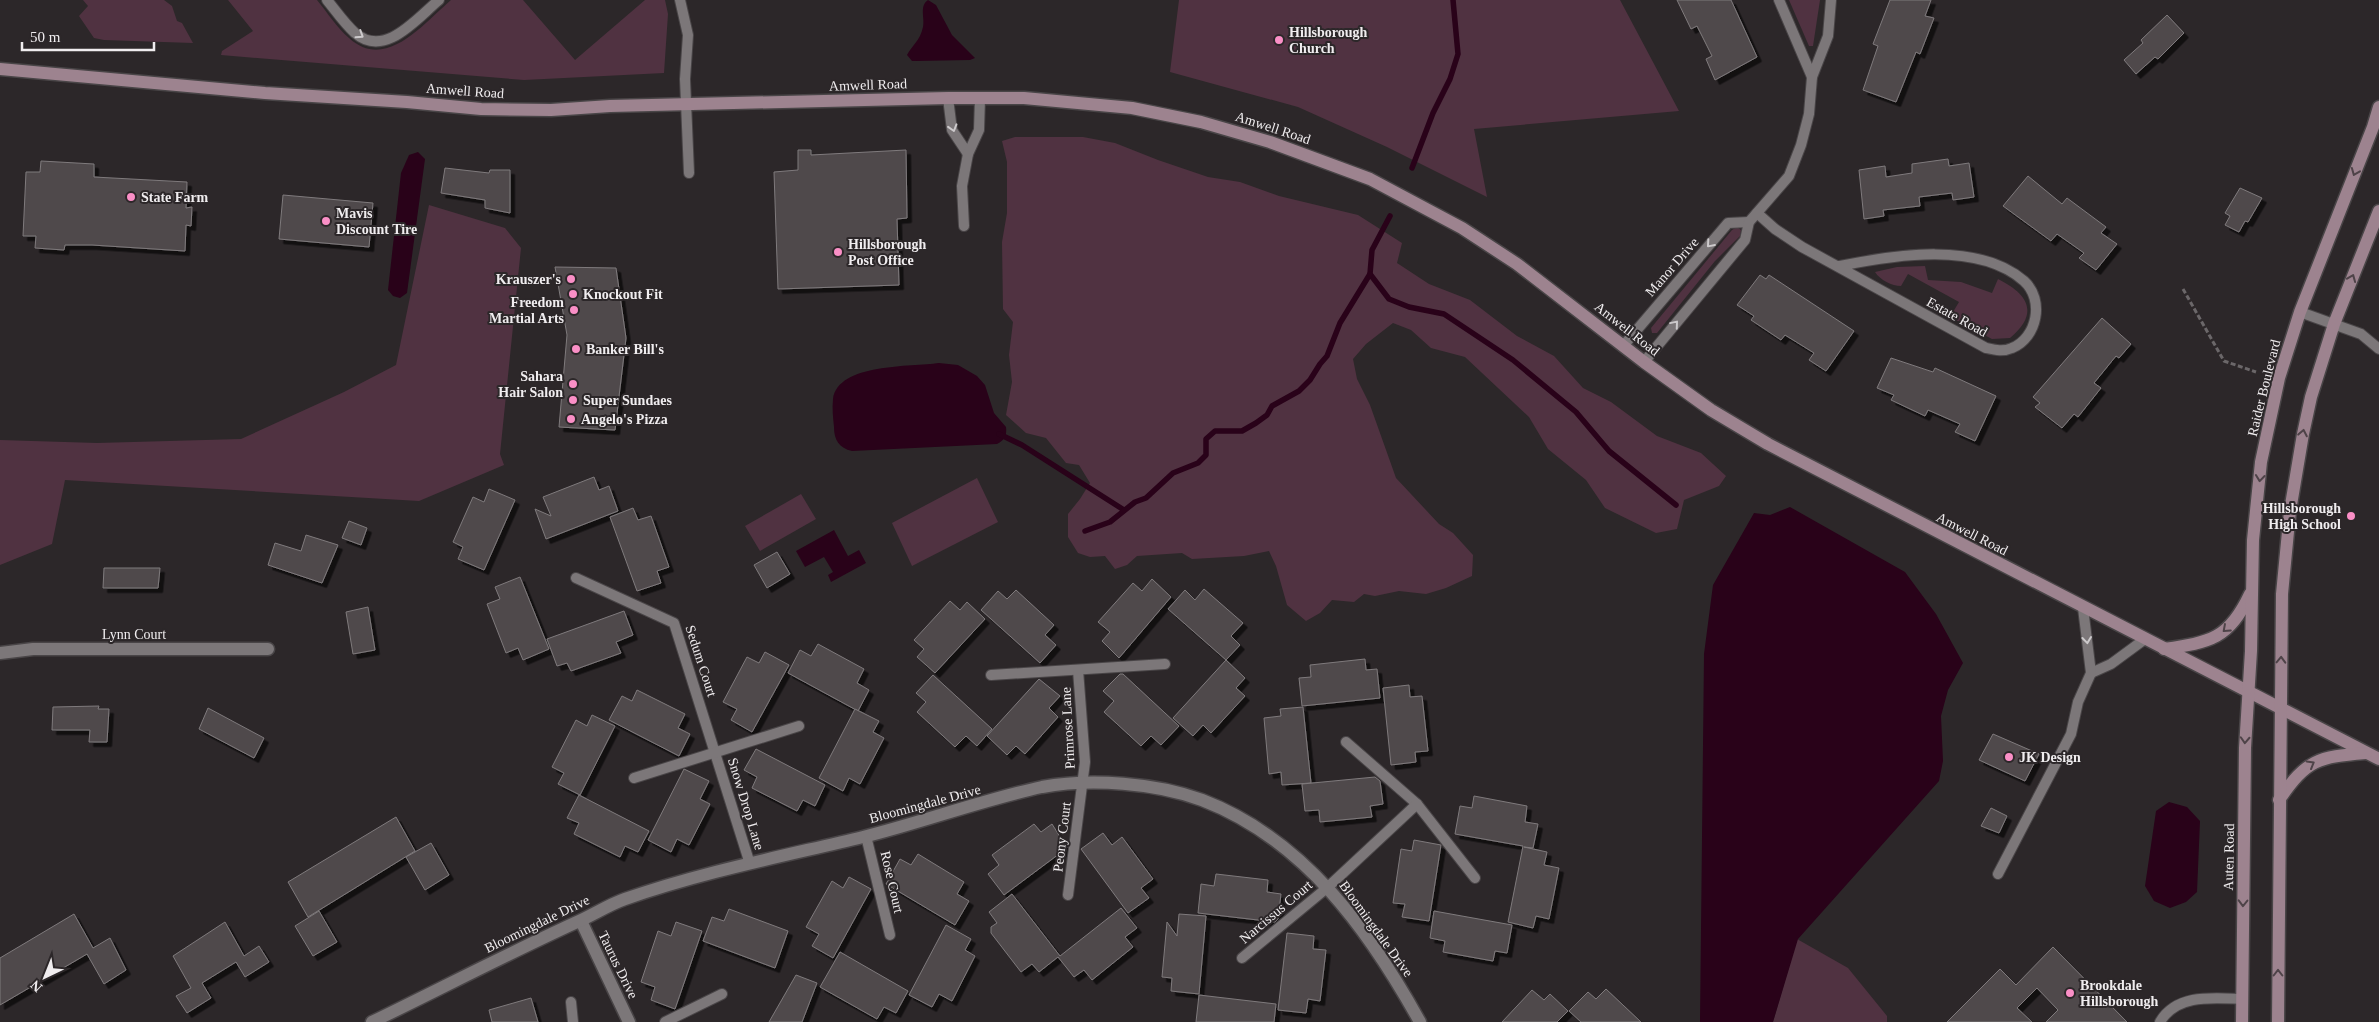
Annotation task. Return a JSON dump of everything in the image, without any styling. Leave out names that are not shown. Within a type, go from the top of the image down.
[{"type":"main road","name":"Amwell Road","points":[[0,69],[256,92],[480,109],[551,110],[610,106],[686,106],[948,98],[1083,102],[1132,108],[1201,122],[1270,142],[1334,165],[1388,188],[1462,228],[1518,264],[1644,362],[1711,410],[1768,444],[2144,640],[2379,759]]},
{"type":"main road","name":"Raider Boulevard","points":[[2248,692],[2253,540],[2261,462],[2279,378],[2300,312],[2373,127],[2379,107]]},
{"type":"main road","points":[[2278,1022],[2282,594],[2290,511],[2302,434],[2311,397],[2334,324],[2379,211]]},
{"type":"main road","points":[[2164,649],[2192,645],[2219,635],[2239,616],[2252,589]]},
{"type":"main road","name":"Auten Road","points":[[2242,1022],[2245,748],[2248,692]]},
{"type":"main road","points":[[2279,800],[2306,766],[2318,760],[2366,752]]},
{"type":"street","name":"Lynn Court","points":[[0,652],[33,649],[268,649]]},
{"type":"street","name":"Bloomingdale Drive","points":[[372,1022],[622,900],[750,864],[866,836],[1044,787],[1084,784],[1130,784],[1166,790],[1201,800],[1231,813],[1266,834],[1297,857],[1328,887],[1377,953],[1420,1022]]},
{"type":"street","name":"Taurus Drive","points":[[580,921],[629,1022]]},
{"type":"lane","points":[[327,0],[355,33],[365,39],[377,42],[395,37],[439,0]]},
{"type":"lane","points":[[680,0],[688,35],[686,106],[689,173]]},
{"type":"lane","points":[[1779,0],[1812,76]]},
{"type":"lane","points":[[1644,362],[1745,240],[1749,222],[1789,176],[1798,153],[1809,114],[1812,76],[1828,36],[1831,0]]},
{"type":"lane","points":[[948,98],[952,130],[968,154]]},
{"type":"lane","points":[[964,226],[962,186],[968,154],[979,130],[980,98]]},
{"type":"lane","name":"Estate Road","points":[[1757,213],[1774,229],[1802,246],[1986,348],[2003,351],[2013,348],[2026,336],[2036,322],[2035,300],[2025,282],[1997,266],[1973,258],[1943,255],[1882,258],[1840,266]]},
{"type":"lane","name":"Manor Drive","points":[[1624,345],[1728,223],[1749,222]]},
{"type":"lane","points":[[2300,312],[2361,334],[2379,349]]},
{"type":"lane","name":"Sedum Court","points":[[576,578],[674,622],[716,754]]},
{"type":"lane","points":[[1998,874],[2071,734],[2078,702],[2091,673],[2083,608]]},
{"type":"lane","points":[[2091,673],[2111,664],[2144,640]]},
{"type":"lane","points":[[991,675],[1165,664]]},
{"type":"lane","name":"Primrose Lane","points":[[1078,670],[1085,762],[1084,784]]},
{"type":"lane","points":[[634,778],[716,754],[799,726]]},
{"type":"lane","points":[[1346,742],[1417,804],[1475,878]]},
{"type":"lane","name":"Snow Drop Lane","points":[[716,754],[750,864]]},
{"type":"lane","name":"Peony Court","points":[[1068,895],[1078,806],[1084,784]]},
{"type":"lane","name":"Narcissus Court","points":[[1242,958],[1328,887],[1417,804]]},
{"type":"lane","name":"Rose Court","points":[[866,836],[890,935]]},
{"type":"lane","points":[[665,1022],[722,994]]},
{"type":"lane","points":[[2160,1022],[2174,1007],[2188,1000],[2205,998],[2242,999]]},
{"type":"lane","points":[[571,1002],[572,1022]]},
{"type":"path","points":[[2183,288],[2224,361],[2256,372]]},
{"type":"shaded area","points":[[83,0],[164,0],[172,6],[177,21],[182,23],[193,43],[94,38],[79,16],[88,6]]},
{"type":"shaded area","points":[[228,0],[317,0],[336,25],[349,38],[363,47],[377,50],[390,47],[404,40],[417,31],[451,0],[523,0],[575,60],[645,0],[665,0],[668,14],[664,73],[524,80],[221,55],[222,51],[253,31]]},
{"type":"shaded area","points":[[928,0],[936,5],[952,35],[975,58],[970,60],[912,61],[907,55],[922,32],[923,9]]},
{"type":"shaded area","points":[[1179,0],[1620,0],[1679,111],[1474,129],[1487,197],[1387,147],[1298,107],[1170,72]]},
{"type":"shaded area","points":[[1789,0],[1820,0],[1813,46],[1809,46]]},
{"type":"shaded area","points":[[1015,137],[1083,137],[1115,143],[1208,177],[1240,182],[1279,196],[1358,215],[1402,243],[1397,263],[1429,284],[1470,300],[1517,336],[1554,356],[1583,388],[1611,402],[1657,436],[1701,453],[1726,476],[1719,486],[1684,500],[1677,529],[1656,533],[1605,508],[1586,480],[1548,449],[1529,417],[1465,357],[1431,348],[1411,330],[1393,323],[1366,344],[1353,359],[1357,379],[1370,405],[1396,478],[1439,524],[1453,533],[1473,555],[1472,576],[1446,588],[1426,594],[1399,591],[1375,596],[1364,594],[1354,602],[1332,600],[1320,613],[1306,621],[1287,605],[1276,566],[1269,551],[1244,556],[1192,559],[1182,553],[1137,556],[1127,565],[1115,569],[1105,556],[1090,557],[1078,553],[1068,537],[1068,514],[1090,483],[1079,465],[1066,463],[1046,438],[1026,433],[1006,415],[1012,382],[1009,355],[1013,322],[1003,309],[1002,242],[1007,213],[1007,162],[1002,141]]},
{"type":"shaded area","points":[[418,152],[425,159],[407,293],[400,298],[393,296],[388,290],[401,173],[409,155]]},
{"type":"shaded area","points":[[429,205],[505,228],[521,248],[500,454],[504,465],[419,501],[65,480],[52,544],[0,565],[0,440],[97,443],[241,439],[344,392],[396,365]]},
{"type":"shaded area","points":[[1737,227],[1741,230],[1740,236],[1715,261],[1657,333],[1652,333],[1651,328],[1732,230]]},
{"type":"shaded area","points":[[1925,266],[1928,280],[1961,282],[1992,293],[1998,279],[2017,291],[2023,298],[2027,312],[2025,320],[2010,338],[1992,339],[1950,317],[1959,302],[1908,274],[1901,286],[1886,282],[1875,272],[1897,267]]},
{"type":"shaded area","points":[[939,363],[958,365],[977,376],[985,385],[994,413],[1006,427],[1006,435],[1002,441],[997,444],[852,451],[838,443],[834,432],[833,399],[838,387],[848,379],[877,369]]},
{"type":"shaded area","points":[[977,478],[998,522],[912,566],[892,523]]},
{"type":"shaded area","points":[[801,494],[816,519],[760,551],[745,526]]},
{"type":"shaded area","points":[[1790,507],[1905,572],[1936,614],[1963,663],[1948,690],[1941,716],[1943,761],[1939,781],[1798,939],[1773,1022],[1700,1022],[1704,654],[1713,585],[1754,513],[1770,515]]},
{"type":"shaded area","points":[[834,530],[848,556],[859,550],[866,563],[831,582],[828,575],[833,572],[824,557],[805,567],[796,551]]},
{"type":"shaded area","points":[[2169,802],[2187,807],[2200,821],[2197,892],[2186,902],[2170,908],[2154,901],[2145,886],[2156,811]]},
{"type":"shaded area","points":[[1797,939],[1848,968],[1887,1016],[1887,1022],[1773,1022]]},
{"type":"building","points":[[1677,0],[1731,0],[1757,57],[1715,80],[1706,59],[1712,56],[1697,26],[1691,29]]},
{"type":"building","points":[[1890,0],[1931,0],[1925,16],[1934,18],[1920,54],[1916,52],[1896,102],[1863,90],[1878,46],[1873,44]]},
{"type":"building","points":[[2167,15],[2184,33],[2158,59],[2155,57],[2136,74],[2124,60],[2143,43],[2141,40]]},
{"type":"building","name":"Hillsborough Post Office","points":[[798,150],[811,150],[811,155],[906,150],[907,218],[897,219],[899,285],[778,289],[774,172],[798,170]]},
{"type":"building","points":[[1948,159],[1949,166],[1969,163],[1974,197],[1953,200],[1952,193],[1919,197],[1920,206],[1883,210],[1884,216],[1864,219],[1859,170],[1885,166],[1886,177],[1912,173],[1912,164]]},
{"type":"building","points":[[41,161],[94,164],[94,177],[187,182],[186,208],[192,207],[191,226],[186,225],[185,251],[92,245],[65,245],[64,250],[35,248],[36,236],[23,236],[26,172],[40,172]]},
{"type":"building","points":[[445,168],[489,173],[490,170],[510,170],[510,213],[485,208],[485,200],[441,193]]},
{"type":"building","points":[[2028,176],[2062,204],[2067,198],[2106,227],[2101,233],[2117,244],[2096,270],[2079,258],[2084,253],[2057,234],[2051,241],[2003,206]]},
{"type":"building","points":[[2240,188],[2262,198],[2248,222],[2245,221],[2239,232],[2225,225],[2230,216],[2225,213]]},
{"type":"building","name":"Mavis Discount Tire","points":[[283,195],[373,203],[369,247],[279,239]]},
{"type":"building","points":[[555,267],[616,268],[626,338],[615,430],[559,427],[567,335]]},
{"type":"building","points":[[1760,275],[1766,279],[1769,275],[1854,331],[1826,371],[1809,360],[1814,353],[1785,335],[1781,340],[1751,320],[1754,316],[1737,305]]},
{"type":"building","points":[[2102,318],[2131,344],[2119,358],[2116,356],[2094,383],[2101,388],[2078,417],[2074,414],[2062,428],[2035,407],[2040,403],[2033,397]]},
{"type":"building","points":[[1891,358],[1933,372],[1935,368],[1996,396],[1975,441],[1955,432],[1960,424],[1928,410],[1925,416],[1891,400],[1894,395],[1877,388]]},
{"type":"building","points":[[594,477],[599,490],[609,486],[618,511],[546,539],[535,509],[551,516],[543,497]]},
{"type":"building","points":[[489,489],[515,500],[484,570],[458,559],[463,547],[453,542],[473,497],[484,502]]},
{"type":"building","points":[[633,508],[638,520],[651,516],[669,567],[657,571],[661,583],[637,591],[610,517]]},
{"type":"building","points":[[349,521],[367,528],[361,545],[342,538]]},
{"type":"building","points":[[306,535],[338,545],[322,583],[268,565],[275,543],[301,551]]},
{"type":"building","points":[[777,552],[790,574],[767,588],[754,565]]},
{"type":"building","points":[[104,568],[160,568],[158,588],[103,588]]},
{"type":"building","points":[[520,577],[549,649],[523,660],[518,648],[506,653],[487,604],[500,599],[495,587]]},
{"type":"building","points":[[1152,579],[1171,597],[1119,658],[1102,641],[1110,632],[1098,622],[1133,583],[1142,591]]},
{"type":"building","points":[[1204,589],[1243,623],[1231,636],[1240,645],[1226,660],[1168,609],[1185,590],[1195,600]]},
{"type":"building","points":[[1016,590],[1054,625],[1045,635],[1056,645],[1040,663],[981,610],[998,591],[1007,599]]},
{"type":"building","points":[[950,601],[960,610],[967,602],[985,619],[935,673],[917,657],[924,649],[914,640]]},
{"type":"building","points":[[368,607],[375,650],[353,654],[346,612]]},
{"type":"building","points":[[624,611],[633,635],[616,642],[621,653],[571,671],[567,663],[557,666],[547,639]]},
{"type":"building","points":[[818,644],[864,669],[857,683],[869,690],[858,711],[788,673],[800,650],[811,656]]},
{"type":"building","points":[[765,652],[789,665],[752,732],[731,720],[737,709],[723,702],[747,657],[759,663]]},
{"type":"building","points":[[1365,659],[1366,670],[1377,669],[1380,698],[1302,706],[1299,678],[1311,677],[1310,665]]},
{"type":"building","points":[[1226,660],[1245,678],[1236,688],[1245,696],[1211,733],[1203,725],[1193,736],[1173,718]]},
{"type":"building","points":[[1120,674],[1123,674],[1179,726],[1161,745],[1151,736],[1141,746],[1104,712],[1114,701],[1103,691]]},
{"type":"building","points":[[933,675],[992,729],[977,746],[966,736],[955,747],[917,712],[926,702],[916,693]]},
{"type":"building","points":[[1039,679],[1060,696],[1049,708],[1058,717],[1025,754],[1016,746],[1007,755],[987,736]]},
{"type":"building","points":[[1409,685],[1410,697],[1422,696],[1428,751],[1415,752],[1416,762],[1391,765],[1383,688]]},
{"type":"building","points":[[637,690],[685,714],[678,728],[690,734],[679,756],[609,720],[622,696],[632,701]]},
{"type":"building","points":[[99,706],[98,709],[109,709],[107,742],[89,742],[90,730],[52,730],[53,707]]},
{"type":"building","points":[[1303,707],[1311,783],[1282,785],[1281,772],[1269,774],[1264,718],[1281,716],[1280,709]]},
{"type":"building","points":[[208,708],[264,738],[254,758],[199,729]]},
{"type":"building","points":[[855,709],[879,721],[873,732],[884,738],[860,784],[849,778],[843,791],[819,778]]},
{"type":"building","points":[[592,715],[615,726],[580,795],[558,784],[564,773],[552,767],[576,720],[587,726]]},
{"type":"building","name":"JK Design","points":[[1993,734],[2039,754],[2025,781],[1979,760]]},
{"type":"building","points":[[756,749],[825,785],[815,806],[803,800],[797,811],[752,788],[757,777],[744,770]]},
{"type":"building","points":[[684,769],[709,781],[700,799],[710,804],[689,845],[677,839],[671,852],[648,840]]},
{"type":"building","points":[[1375,777],[1380,781],[1383,804],[1370,806],[1372,817],[1320,822],[1319,810],[1305,811],[1302,784]]},
{"type":"building","points":[[579,795],[649,831],[638,852],[625,846],[620,857],[574,834],[579,823],[567,818]]},
{"type":"building","points":[[1474,796],[1527,806],[1525,822],[1538,824],[1533,848],[1524,847],[1547,852],[1544,865],[1559,868],[1549,919],[1536,916],[1533,928],[1508,922],[1523,846],[1455,834],[1460,806],[1472,808]]},
{"type":"building","points":[[1991,808],[2007,816],[1999,833],[1981,826]]},
{"type":"building","points":[[396,817],[415,851],[308,917],[288,882]]},
{"type":"building","points":[[1034,824],[1041,832],[1052,824],[1067,848],[1004,895],[988,874],[999,865],[992,855]]},
{"type":"building","points":[[1103,833],[1112,845],[1122,837],[1153,879],[1141,888],[1149,898],[1128,913],[1081,849]]},
{"type":"building","points":[[1414,840],[1441,845],[1429,921],[1402,917],[1405,904],[1393,903],[1401,849],[1412,851]]},
{"type":"building","points":[[431,843],[449,875],[425,890],[406,857]]},
{"type":"building","points":[[918,854],[964,882],[957,894],[969,901],[955,925],[886,884],[900,859],[911,865]]},
{"type":"building","points":[[1216,874],[1268,880],[1267,892],[1281,894],[1278,919],[1275,922],[1198,913],[1201,884],[1214,886]]},
{"type":"building","points":[[849,877],[871,889],[833,958],[812,946],[819,934],[806,927],[832,881],[843,888]]},
{"type":"building","points":[[1012,894],[1060,956],[1121,908],[1137,928],[1125,937],[1133,947],[1092,980],[1084,970],[1074,977],[1058,957],[1039,972],[1032,964],[1021,972],[991,933],[991,927],[997,923],[989,912]]},
{"type":"building","points":[[729,909],[788,931],[775,968],[703,941],[712,917],[724,921]]},
{"type":"building","points":[[319,911],[337,942],[313,956],[295,926]]},
{"type":"building","points":[[1434,911],[1512,925],[1507,953],[1495,951],[1493,961],[1443,952],[1445,941],[1430,938]]},
{"type":"building","points":[[74,914],[93,948],[110,938],[126,970],[104,984],[87,954],[0,1005],[0,958]]},
{"type":"building","points":[[1179,914],[1206,916],[1199,994],[1171,991],[1172,978],[1162,977],[1167,922],[1177,936]]},
{"type":"building","points":[[225,922],[244,956],[259,946],[269,962],[245,977],[236,962],[202,983],[211,998],[187,1013],[176,996],[191,988],[173,956]]},
{"type":"building","points":[[676,922],[702,931],[675,1009],[651,1000],[655,987],[641,982],[658,931],[671,936]]},
{"type":"building","points":[[946,925],[971,939],[965,950],[975,956],[952,1001],[939,994],[932,1007],[909,995]]},
{"type":"building","points":[[1287,933],[1314,936],[1313,949],[1326,950],[1320,1001],[1308,999],[1306,1013],[1278,1010]]},
{"type":"building","points":[[2053,947],[2127,1022],[2046,1022],[2058,1010],[2037,988],[2017,1008],[2032,1022],[1947,1022],[2000,969],[2016,985]]},
{"type":"building","points":[[840,952],[908,991],[896,1013],[884,1007],[877,1019],[820,987]]},
{"type":"building","points":[[796,975],[817,983],[802,1022],[769,1022]]},
{"type":"building","points":[[1606,989],[1641,1022],[1581,1022],[1569,1011],[1588,992],[1596,999]]},
{"type":"building","points":[[1532,990],[1544,1000],[1550,994],[1568,1011],[1557,1022],[1502,1022]]},
{"type":"building","points":[[1199,995],[1276,1004],[1274,1022],[1196,1022]]},
{"type":"building","points":[[531,998],[538,1022],[492,1022],[489,1010]]},
{"type":"waterway","points":[[1412,168],[1433,113],[1450,79],[1458,54],[1453,0]]},
{"type":"waterway","points":[[1390,216],[1372,250],[1370,274],[1389,299],[1409,307],[1444,314],[1513,360],[1576,412],[1609,451],[1676,505]]},
{"type":"waterway","points":[[1085,531],[1110,522],[1135,502],[1146,498],[1173,473],[1198,463],[1206,455],[1206,439],[1215,431],[1242,431],[1267,415],[1272,406],[1299,391],[1310,380],[1327,356],[1340,323],[1370,274]]},
{"type":"waterway","points":[[999,434],[1022,445],[1124,510]]},
{"type":"place","name":"Hillsborough Church","points":[[1279,40]]},
{"type":"place","name":"State Farm","points":[[131,197]]},
{"type":"place","name":"Mavis Discount Tire","points":[[326,221]]},
{"type":"place","name":"Hillsborough Post Office","points":[[838,252]]},
{"type":"place","name":"Krauszer's","points":[[571,279]]},
{"type":"place","name":"Knockout Fit","points":[[573,294]]},
{"type":"place","name":"Freedom Martial Arts","points":[[574,310]]},
{"type":"place","name":"Banker Bill's","points":[[576,349]]},
{"type":"place","name":"Sahara Hair Salon","points":[[573,384]]},
{"type":"place","name":"Super Sundaes","points":[[573,400]]},
{"type":"place","name":"Angelo's Pizza","points":[[571,419]]},
{"type":"place","name":"Hillsborough High School","points":[[2351,516]]},
{"type":"place","name":"JK Design","points":[[2009,757]]},
{"type":"place","name":"Brookdale Hillsborough","points":[[2070,993]]}]
